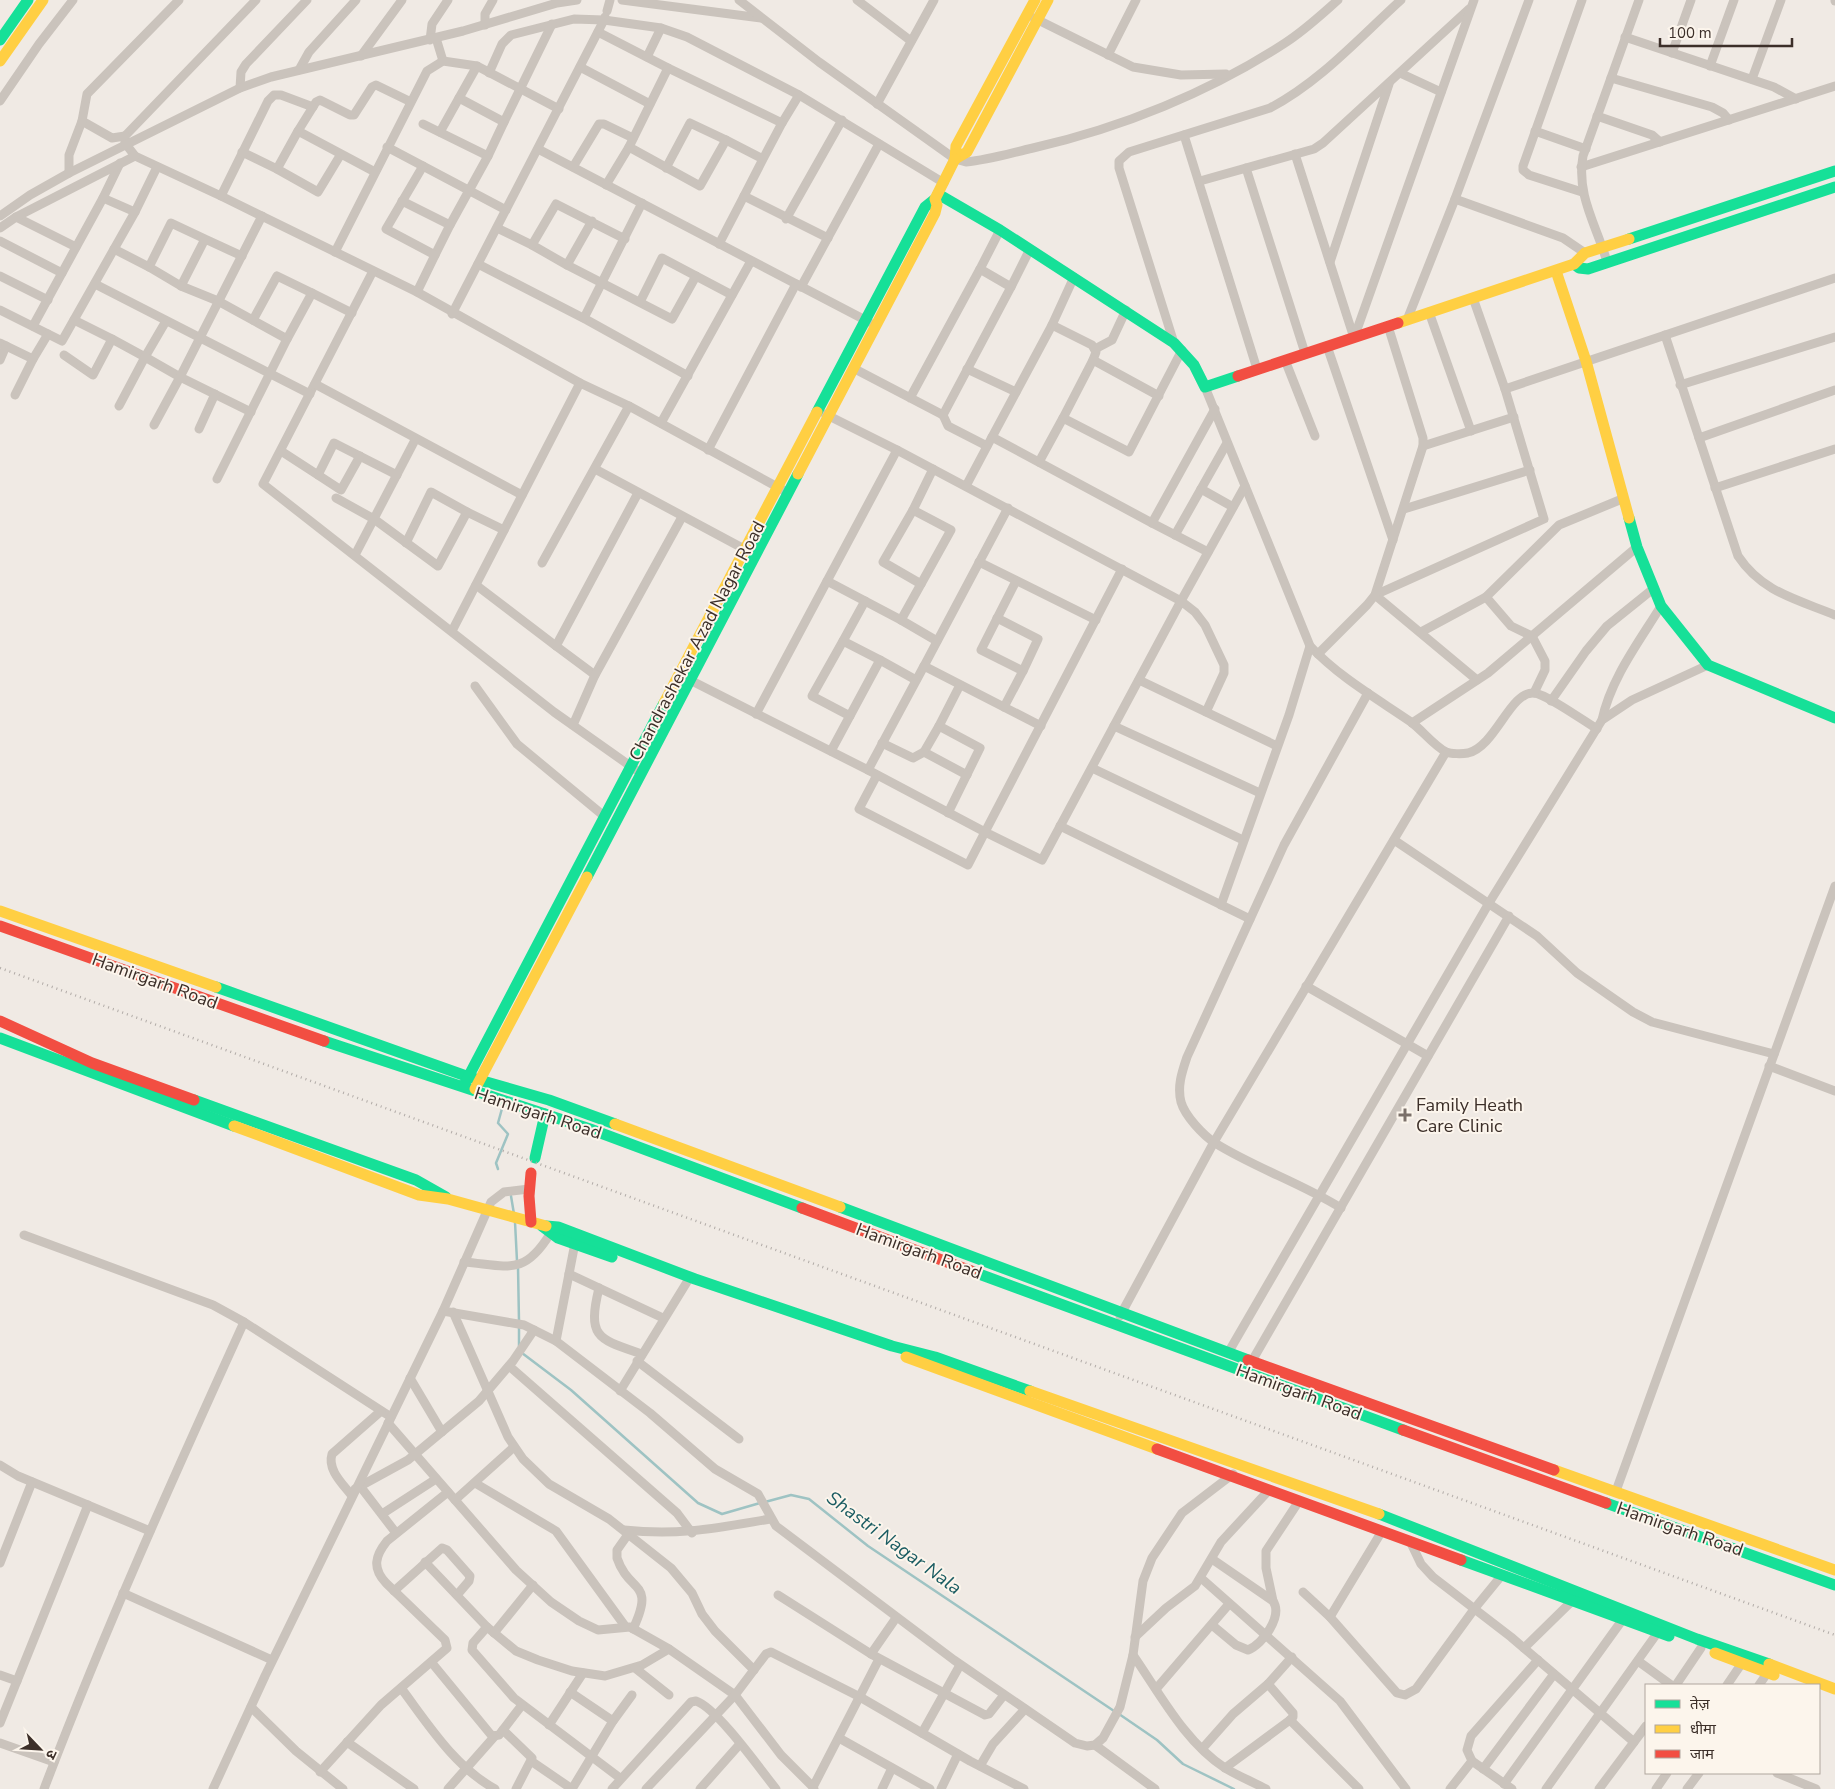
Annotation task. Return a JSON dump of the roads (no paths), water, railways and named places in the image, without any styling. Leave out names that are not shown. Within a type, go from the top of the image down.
[{"type":"street","points":[[0,101],[38,44],[73,0]]},
{"type":"street","points":[[69,173],[69,155],[82,121],[87,94],[179,0]]},
{"type":"street","points":[[125,140],[256,0]]},
{"type":"street","points":[[240,88],[241,72],[246,64],[307,0]]},
{"type":"street","points":[[299,70],[309,52],[356,0]]},
{"type":"street","points":[[361,56],[402,0]]},
{"type":"street","points":[[335,252],[438,48],[432,24],[448,0]]},
{"type":"street","points":[[485,25],[485,14],[493,0]]},
{"type":"street","points":[[0,216],[30,195],[125,140],[240,88],[271,77],[361,56],[438,48],[485,25],[547,3],[577,0]]},
{"type":"street","points":[[452,314],[598,32],[606,16],[610,0]]},
{"type":"street","points":[[622,0],[761,18]]},
{"type":"street","points":[[739,0],[877,104],[955,159],[976,161],[1070,139],[1121,122],[1231,74],[1286,42],[1338,0]]},
{"type":"street","points":[[857,0],[912,41]]},
{"type":"street","points":[[877,104],[934,0]]},
{"type":"street","points":[[955,159],[962,157],[967,152],[1032,17],[1035,0]]},
{"type":"street","points":[[1032,17],[1048,0]]},
{"type":"street","points":[[1108,55],[1136,0]]},
{"type":"street","points":[[1063,418],[1128,452],[1159,396],[1178,346],[1119,168],[1119,161],[1129,152],[1270,108],[1284,101],[1310,82],[1401,0]]},
{"type":"street","points":[[1407,320],[1455,199],[1529,0]]},
{"type":"street","points":[[1582,0],[1523,170],[1529,175],[1582,192]]},
{"type":"street","points":[[1607,262],[1582,192],[1581,167],[1597,116],[1639,0]]},
{"type":"street","points":[[1672,53],[1691,0]]},
{"type":"street","points":[[1710,66],[1734,0]]},
{"type":"street","points":[[1752,80],[1781,0]]},
{"type":"street","points":[[0,40],[35,2]]},
{"type":"street","points":[[0,61],[35,2]]},
{"type":"street","points":[[1200,181],[1314,149],[1324,143],[1473,4]]},
{"type":"street","points":[[1354,338],[1473,4]]},
{"type":"street","points":[[490,72],[502,44],[511,35],[552,24],[582,18],[606,16],[661,28],[687,37],[799,94],[879,144],[939,192],[1126,310],[1178,346],[1194,365],[1205,387],[1310,646],[1318,654],[1368,693],[1412,723],[1446,752],[1470,753],[1481,746],[1493,735],[1518,698],[1534,693],[1551,701],[1596,729]]},
{"type":"street","points":[[1032,17],[1133,67],[1181,75],[1231,74]]},
{"type":"street","points":[[417,292],[450,225],[488,156],[552,24]]},
{"type":"street","points":[[647,57],[661,28]]},
{"type":"street","points":[[598,32],[782,123]]},
{"type":"street","points":[[1625,37],[1784,91],[1796,99]]},
{"type":"street","points":[[438,48],[490,72],[559,109]]},
{"type":"street","points":[[440,132],[477,66]]},
{"type":"street","points":[[580,67],[650,104]]},
{"type":"street","points":[[606,185],[629,147],[668,68]]},
{"type":"street","points":[[1400,73],[1441,92]]},
{"type":"street","points":[[1611,78],[1712,107],[1724,113],[1729,120]]},
{"type":"street","points":[[1330,262],[1390,82]]},
{"type":"street","points":[[278,169],[298,131],[313,107],[320,100],[350,115],[354,114],[372,87],[376,85],[410,102]]},
{"type":"street","points":[[1581,167],[1835,86]]},
{"type":"street","points":[[719,244],[763,158],[799,94]]},
{"type":"street","points":[[221,196],[268,101],[274,96],[281,95],[313,107]]},
{"type":"street","points":[[459,98],[504,122]]},
{"type":"street","points":[[1597,116],[1652,135],[1660,142]]},
{"type":"street","points":[[786,219],[842,120]]},
{"type":"street","points":[[82,121],[104,136],[125,140]]},
{"type":"street","points":[[666,168],[690,123],[763,158]]},
{"type":"street","points":[[423,124],[488,156]]},
{"type":"street","points":[[573,167],[599,124],[604,124],[633,138]]},
{"type":"street","points":[[298,131],[375,172]]},
{"type":"street","points":[[1535,131],[1586,149]]},
{"type":"street","points":[[1184,135],[1200,181],[1257,369]]},
{"type":"street","points":[[125,140],[134,156],[221,196],[417,292],[452,314],[580,383],[662,423],[782,490]]},
{"type":"street","points":[[629,147],[700,186],[726,140]]},
{"type":"street","points":[[708,450],[879,144]]},
{"type":"street","points":[[387,147],[506,210]]},
{"type":"street","points":[[538,149],[870,323]]},
{"type":"street","points":[[242,152],[278,169],[318,192],[341,154]]},
{"type":"street","points":[[1295,154],[1354,338]]},
{"type":"street","points":[[0,228],[16,216],[134,156]]},
{"type":"street","name":"Chandrashekar Azad Nagar Road","points":[[474,1078],[870,323],[935,213],[939,192],[955,159]]},
{"type":"street","points":[[33,326],[120,163]]},
{"type":"street","points":[[423,166],[386,229],[435,255]]},
{"type":"street","points":[[0,310],[62,342],[135,212],[156,167]]},
{"type":"street","points":[[1246,168],[1305,353]]},
{"type":"street","points":[[1205,387],[1556,271],[1574,264],[1585,253],[1835,171]]},
{"type":"street","points":[[1574,264],[1584,269],[1835,187]]},
{"type":"street","points":[[744,196],[786,219],[828,238]]},
{"type":"street","points":[[103,198],[135,212]]},
{"type":"street","points":[[1455,199],[1562,238],[1585,253]]},
{"type":"street","points":[[402,201],[450,225]]},
{"type":"street","points":[[584,318],[642,203]]},
{"type":"street","points":[[532,245],[556,204],[624,239]]},
{"type":"street","points":[[16,216],[76,247]]},
{"type":"street","points":[[154,425],[262,216]]},
{"type":"street","points":[[567,264],[592,222]]},
{"type":"street","points":[[149,267],[171,223],[242,256]]},
{"type":"street","points":[[497,228],[672,319],[696,276]]},
{"type":"street","points":[[910,398],[1000,230]]},
{"type":"street","points":[[181,286],[205,239]]},
{"type":"street","points":[[0,240],[62,273]]},
{"type":"street","points":[[114,249],[181,286],[218,301],[287,339]]},
{"type":"street","points":[[943,414],[1030,249]]},
{"type":"street","points":[[640,302],[662,258],[732,295]]},
{"type":"street","points":[[662,423],[751,260]]},
{"type":"street","points":[[478,264],[584,318],[688,376]]},
{"type":"street","points":[[980,269],[1011,286]]},
{"type":"street","points":[[373,271],[264,484],[573,725],[635,770]]},
{"type":"street","points":[[1556,271],[1586,361],[1622,499],[1637,547],[1661,606],[1708,665],[1835,718]]},
{"type":"street","points":[[0,276],[48,300]]},
{"type":"street","points":[[253,320],[277,276],[352,312]]},
{"type":"street","points":[[966,486],[1052,325],[1074,277]]},
{"type":"street","points":[[1505,389],[1835,278]]},
{"type":"street","points":[[95,284],[310,394]]},
{"type":"street","points":[[217,479],[312,293]]},
{"type":"street","points":[[1473,298],[1505,389],[1549,533]]},
{"type":"street","points":[[1095,349],[1112,340],[1126,310]]},
{"type":"street","points":[[1429,312],[1471,431]]},
{"type":"street","points":[[74,320],[180,377],[252,412]]},
{"type":"street","points":[[119,406],[166,321]]},
{"type":"street","name":"Chandrashekar Azad Nagar Road","points":[[823,414],[853,368],[870,323]]},
{"type":"street","points":[[1052,325],[1095,349]]},
{"type":"street","points":[[1318,654],[1367,605],[1374,595],[1394,540],[1423,446],[1388,326]]},
{"type":"street","points":[[15,395],[48,334]]},
{"type":"street","points":[[1664,335],[1738,556],[1747,570],[1758,580],[1777,592],[1835,615]]},
{"type":"street","points":[[1680,385],[1835,337]]},
{"type":"street","points":[[64,355],[93,375],[112,340]]},
{"type":"street","points":[[0,360],[3,344],[33,359]]},
{"type":"street","points":[[1327,346],[1394,540]]},
{"type":"street","points":[[1038,462],[1093,360],[1095,349]]},
{"type":"street","points":[[1093,360],[1159,396]]},
{"type":"street","points":[[1284,360],[1315,436]]},
{"type":"street","points":[[853,368],[943,414],[948,426],[987,446]]},
{"type":"street","points":[[967,370],[1016,392]]},
{"type":"street","points":[[452,630],[580,383]]},
{"type":"street","points":[[315,384],[415,440],[522,495]]},
{"type":"street","points":[[1699,438],[1835,390]]},
{"type":"street","points":[[199,429],[215,394]]},
{"type":"street","points":[[542,563],[629,406]]},
{"type":"street","points":[[1152,523],[1215,409]]},
{"type":"street","points":[[823,414],[898,450],[1181,601],[1195,612],[1205,625],[1224,665],[1224,673],[1206,712]]},
{"type":"street","points":[[1423,446],[1514,417]]},
{"type":"street","points":[[992,437],[1208,552]]},
{"type":"street","points":[[355,555],[415,440]]},
{"type":"street","points":[[318,475],[334,443],[397,475]]},
{"type":"street","points":[[1175,535],[1227,444]]},
{"type":"street","points":[[1715,488],[1835,449]]},
{"type":"street","points":[[756,714],[898,450]]},
{"type":"street","points":[[281,451],[341,490],[360,456]]},
{"type":"street","points":[[594,469],[750,552]]},
{"type":"street","points":[[921,584],[884,562],[933,469]]},
{"type":"street","points":[[1404,509],[1530,470]]},
{"type":"street","points":[[684,677],[1042,860],[1245,486]]},
{"type":"street","points":[[1201,489],[1233,507]]},
{"type":"street","points":[[406,543],[431,492],[504,530]]},
{"type":"street","points":[[556,646],[638,493]]},
{"type":"street","points":[[336,498],[374,518],[438,566],[467,512]]},
{"type":"street","points":[[1421,632],[1486,597],[1549,533],[1569,520],[1622,499]]},
{"type":"street","points":[[868,770],[1008,508]]},
{"type":"street","points":[[901,620],[951,530],[913,510]]},
{"type":"street","points":[[573,725],[595,675],[682,517]]},
{"type":"street","points":[[1374,595],[1544,519]]},
{"type":"street","points":[[1412,723],[1477,680],[1637,547]]},
{"type":"street","points":[[979,562],[1096,620]]},
{"type":"street","points":[[877,775],[859,809],[968,864],[1122,569]]},
{"type":"street","points":[[827,581],[937,641]]},
{"type":"street","points":[[1016,581],[981,650],[1023,671]]},
{"type":"street","points":[[476,585],[595,675]]},
{"type":"street","points":[[1551,701],[1586,651],[1602,632],[1653,589]]},
{"type":"street","points":[[1374,595],[1477,680]]},
{"type":"street","points":[[1486,597],[1512,626],[1532,636],[1546,666],[1534,693]]},
{"type":"street","points":[[850,716],[812,696],[864,601]]},
{"type":"street","points":[[1228,1353],[1321,1196],[1489,903],[1602,720],[1606,701],[1613,684],[1661,606]]},
{"type":"street","points":[[997,618],[1038,639],[1004,707]]},
{"type":"street","points":[[843,641],[916,680]]},
{"type":"street","points":[[1221,905],[1310,646]]},
{"type":"street","points":[[831,752],[880,660]]},
{"type":"street","points":[[1602,720],[1632,700],[1708,665]]},
{"type":"street","points":[[924,666],[1041,726]]},
{"type":"street","points":[[1139,680],[1277,746]]},
{"type":"street","points":[[882,744],[913,758],[924,752],[960,685]]},
{"type":"street","points":[[475,686],[517,744],[604,816]]},
{"type":"street","points":[[1341,1208],[1214,1142],[1188,1116],[1184,1110],[1180,1092],[1181,1076],[1284,845],[1368,693]]},
{"type":"street","points":[[939,726],[980,748],[948,813]]},
{"type":"street","points":[[1114,726],[1260,793]]},
{"type":"street","points":[[924,752],[967,775]]},
{"type":"street","points":[[1118,1318],[1214,1142],[1446,752]]},
{"type":"street","points":[[1092,768],[1243,840]]},
{"type":"street","name":"Chandrashekar Azad Nagar Road","points":[[468,1090],[604,816],[635,770]]},
{"type":"street","points":[[1060,826],[1250,919]]},
{"type":"street","points":[[1394,840],[1537,936],[1576,974],[1652,1022],[1774,1054]]},
{"type":"street","points":[[1616,1491],[1835,886]]},
{"type":"street","name":"Hamirgarh Road","points":[[0,911],[474,1078],[558,1103],[879,1221],[1118,1318],[1257,1377],[1835,1585]]},
{"type":"street","points":[[1252,1361],[1509,916]]},
{"type":"street","name":"Hamirgarh Road","points":[[0,926],[468,1090],[545,1114],[1118,1318],[1252,1361],[1835,1570]]},
{"type":"street","points":[[1306,986],[1428,1056]]},
{"type":"street","points":[[0,1021],[92,1063],[416,1180],[448,1199]]},
{"type":"street","points":[[1,1039],[419,1195],[448,1199],[536,1225],[575,1244],[862,1341],[1800,1684]]},
{"type":"street","points":[[1769,1066],[1835,1091]]},
{"type":"street","points":[[535,1158],[545,1114]]},
{"type":"street","points":[[464,1262],[522,1265],[538,1253],[536,1225],[529,1189],[531,1173]]},
{"type":"street","points":[[213,1789],[272,1660],[443,1311],[464,1262],[493,1212],[491,1202],[504,1192],[529,1189]]},
{"type":"street","points":[[536,1225],[558,1227],[695,1279],[892,1346],[944,1360],[1242,1467],[1369,1510],[1697,1639],[1741,1653],[1835,1689]]},
{"type":"street","points":[[24,1235],[213,1305],[244,1322],[381,1411],[390,1420],[414,1454],[516,1570],[551,1602],[593,1628],[605,1630],[629,1627],[642,1610],[643,1598],[617,1558],[617,1550],[627,1532]]},
{"type":"street","points":[[556,1341],[575,1244]]},
{"type":"street","points":[[569,1274],[664,1318]]},
{"type":"street","points":[[620,1390],[687,1282]]},
{"type":"street","points":[[599,1288],[593,1313],[594,1323],[601,1338],[640,1358],[739,1439]]},
{"type":"street","points":[[443,1311],[502,1319],[524,1325],[556,1341],[620,1390],[716,1469],[758,1494],[768,1515],[776,1526],[960,1665],[1075,1744],[1095,1745],[1109,1729],[1120,1707],[1133,1655],[1143,1581],[1156,1551],[1182,1513],[1242,1467]]},
{"type":"street","points":[[453,1312],[514,1447],[534,1472],[549,1484],[583,1502],[627,1532],[680,1578],[715,1631],[754,1670]]},
{"type":"street","points":[[44,1789],[82,1688],[244,1322]]},
{"type":"street","points":[[356,1490],[414,1454],[442,1432],[488,1390],[524,1348],[534,1330]]},
{"type":"street","points":[[511,1364],[677,1513],[692,1533]]},
{"type":"street","points":[[410,1378],[442,1432]]},
{"type":"street","points":[[381,1411],[335,1450],[331,1457],[334,1472],[382,1514],[396,1533]]},
{"type":"street","points":[[455,1500],[514,1447]]},
{"type":"street","points":[[0,1466],[32,1482],[150,1531]]},
{"type":"street","points":[[382,1514],[436,1479]]},
{"type":"street","points":[[0,1563],[32,1482]]},
{"type":"street","points":[[474,1483],[556,1532],[566,1542],[629,1627],[669,1649],[735,1695],[781,1755],[813,1788],[860,1697],[875,1657],[896,1618]]},
{"type":"street","points":[[1135,1637],[1166,1608],[1195,1586],[1202,1578],[1229,1533],[1269,1490]]},
{"type":"street","points":[[320,1772],[381,1705],[446,1650],[447,1643],[378,1575],[376,1560],[379,1550],[396,1533],[448,1492]]},
{"type":"street","points":[[1212,1625],[1236,1645],[1245,1649],[1254,1648],[1266,1635],[1276,1614],[1276,1605],[1273,1601],[1266,1568],[1266,1551],[1299,1501]]},
{"type":"street","points":[[0,1723],[88,1505]]},
{"type":"street","points":[[627,1532],[692,1533],[768,1515]]},
{"type":"street","points":[[1330,1616],[1382,1531]]},
{"type":"street","points":[[1410,1542],[1421,1564],[1434,1577],[1524,1648],[1572,1691],[1634,1742]]},
{"type":"street","points":[[394,1591],[439,1549],[447,1550],[470,1576],[469,1581],[457,1595]]},
{"type":"street","points":[[1212,1559],[1273,1601]]},
{"type":"street","points":[[425,1562],[490,1630],[516,1651],[538,1660],[582,1673],[605,1676],[635,1668],[669,1649]]},
{"type":"street","points":[[1303,1592],[1330,1616],[1397,1693],[1405,1695],[1416,1689],[1475,1608],[1502,1575]]},
{"type":"street","points":[[1202,1578],[1340,1701],[1406,1789]]},
{"type":"street","points":[[533,1585],[490,1630],[473,1643],[472,1650],[522,1705],[620,1778]]},
{"type":"street","points":[[123,1593],[272,1660]]},
{"type":"street","points":[[778,1595],[875,1657],[986,1716],[1004,1695]]},
{"type":"street","points":[[1524,1648],[1572,1601]]},
{"type":"street","points":[[1156,1689],[1229,1604]]},
{"type":"street","points":[[1538,1660],[1471,1736],[1467,1750],[1472,1761],[1508,1786],[1623,1619]]},
{"type":"street","points":[[1546,1789],[1658,1632]]},
{"type":"street","points":[[1677,1684],[1701,1648]]},
{"type":"street","points":[[646,1789],[716,1716],[735,1695],[766,1654],[771,1652],[860,1697],[958,1754],[1024,1789]]},
{"type":"street","points":[[1133,1655],[1181,1724],[1202,1750],[1225,1768],[1266,1789]]},
{"type":"street","points":[[1202,1750],[1233,1714],[1268,1684],[1292,1657]]},
{"type":"street","points":[[1638,1661],[1670,1684]]},
{"type":"street","points":[[432,1663],[490,1735],[494,1736]]},
{"type":"street","points":[[1728,1684],[1742,1663]]},
{"type":"street","points":[[922,1733],[960,1665]]},
{"type":"street","points":[[635,1668],[670,1695]]},
{"type":"street","points":[[1760,1684],[1768,1672]]},
{"type":"street","points":[[549,1725],[582,1673]]},
{"type":"street","points":[[1483,1769],[1554,1674]]},
{"type":"street","points":[[0,1675],[17,1682]]},
{"type":"street","points":[[1225,1768],[1293,1717],[1293,1713],[1268,1684]]},
{"type":"street","points":[[401,1688],[448,1750],[466,1767],[495,1789]]},
{"type":"street","points":[[1820,1691],[1835,1697]]},
{"type":"street","points":[[570,1692],[613,1720]]},
{"type":"street","points":[[503,1730],[531,1757],[531,1761],[572,1789],[593,1757],[613,1720],[632,1695]]},
{"type":"street","points":[[612,1789],[692,1701],[703,1704],[716,1716],[776,1789]]},
{"type":"street","points":[[448,1789],[494,1736],[499,1735],[522,1705]]},
{"type":"street","points":[[251,1707],[320,1772],[343,1789]]},
{"type":"street","points":[[980,1766],[992,1744],[1025,1709]]},
{"type":"street","points":[[1290,1720],[1359,1789]]},
{"type":"street","points":[[1598,1789],[1645,1727]]},
{"type":"street","points":[[839,1738],[930,1789]]},
{"type":"street","points":[[346,1742],[414,1789]]},
{"type":"street","points":[[0,1743],[54,1762]]},
{"type":"street","points":[[700,1789],[740,1745]]},
{"type":"street","points":[[1095,1745],[1155,1789]]},
{"type":"street","points":[[941,1789],[958,1754]]},
{"type":"street","points":[[516,1789],[531,1761]]},
{"type":"street","points":[[1450,1789],[1472,1761]]},
{"type":"street","points":[[882,1789],[892,1768]]},
{"type":"street","points":[[1656,1789],[1666,1774]]},
{"type":"street","points":[[1687,1789],[1698,1774]]},
{"type":"street","points":[[1779,1774],[1816,1789]]},
{"type":"waterway","name":"Shastri Nagar Nala","points":[[498,1169],[496,1163],[508,1134],[498,1123],[503,1105]]},
{"type":"waterway","name":"Shastri Nagar Nala","points":[[511,1196],[514,1214]]},
{"type":"waterway","name":"Shastri Nagar Nala","points":[[515,1222],[517,1261]]},
{"type":"waterway","name":"Shastri Nagar Nala","points":[[518,1267],[519,1321]]},
{"type":"waterway","name":"Shastri Nagar Nala","points":[[519,1327],[519,1346]]},
{"type":"waterway","name":"Shastri Nagar Nala","points":[[522,1353],[571,1390],[698,1503],[722,1514],[760,1503]]},
{"type":"waterway","name":"Shastri Nagar Nala","points":[[765,1502],[791,1495],[809,1499],[868,1546],[1114,1711]]},
{"type":"waterway","name":"Shastri Nagar Nala","points":[[1119,1714],[1157,1740],[1183,1764],[1234,1789]]},
{"type":"railway","points":[[0,968],[1835,1635]]},
{"type":"place","name":"Family Heath Care Clinic","points":[[1405,1115]]}]
